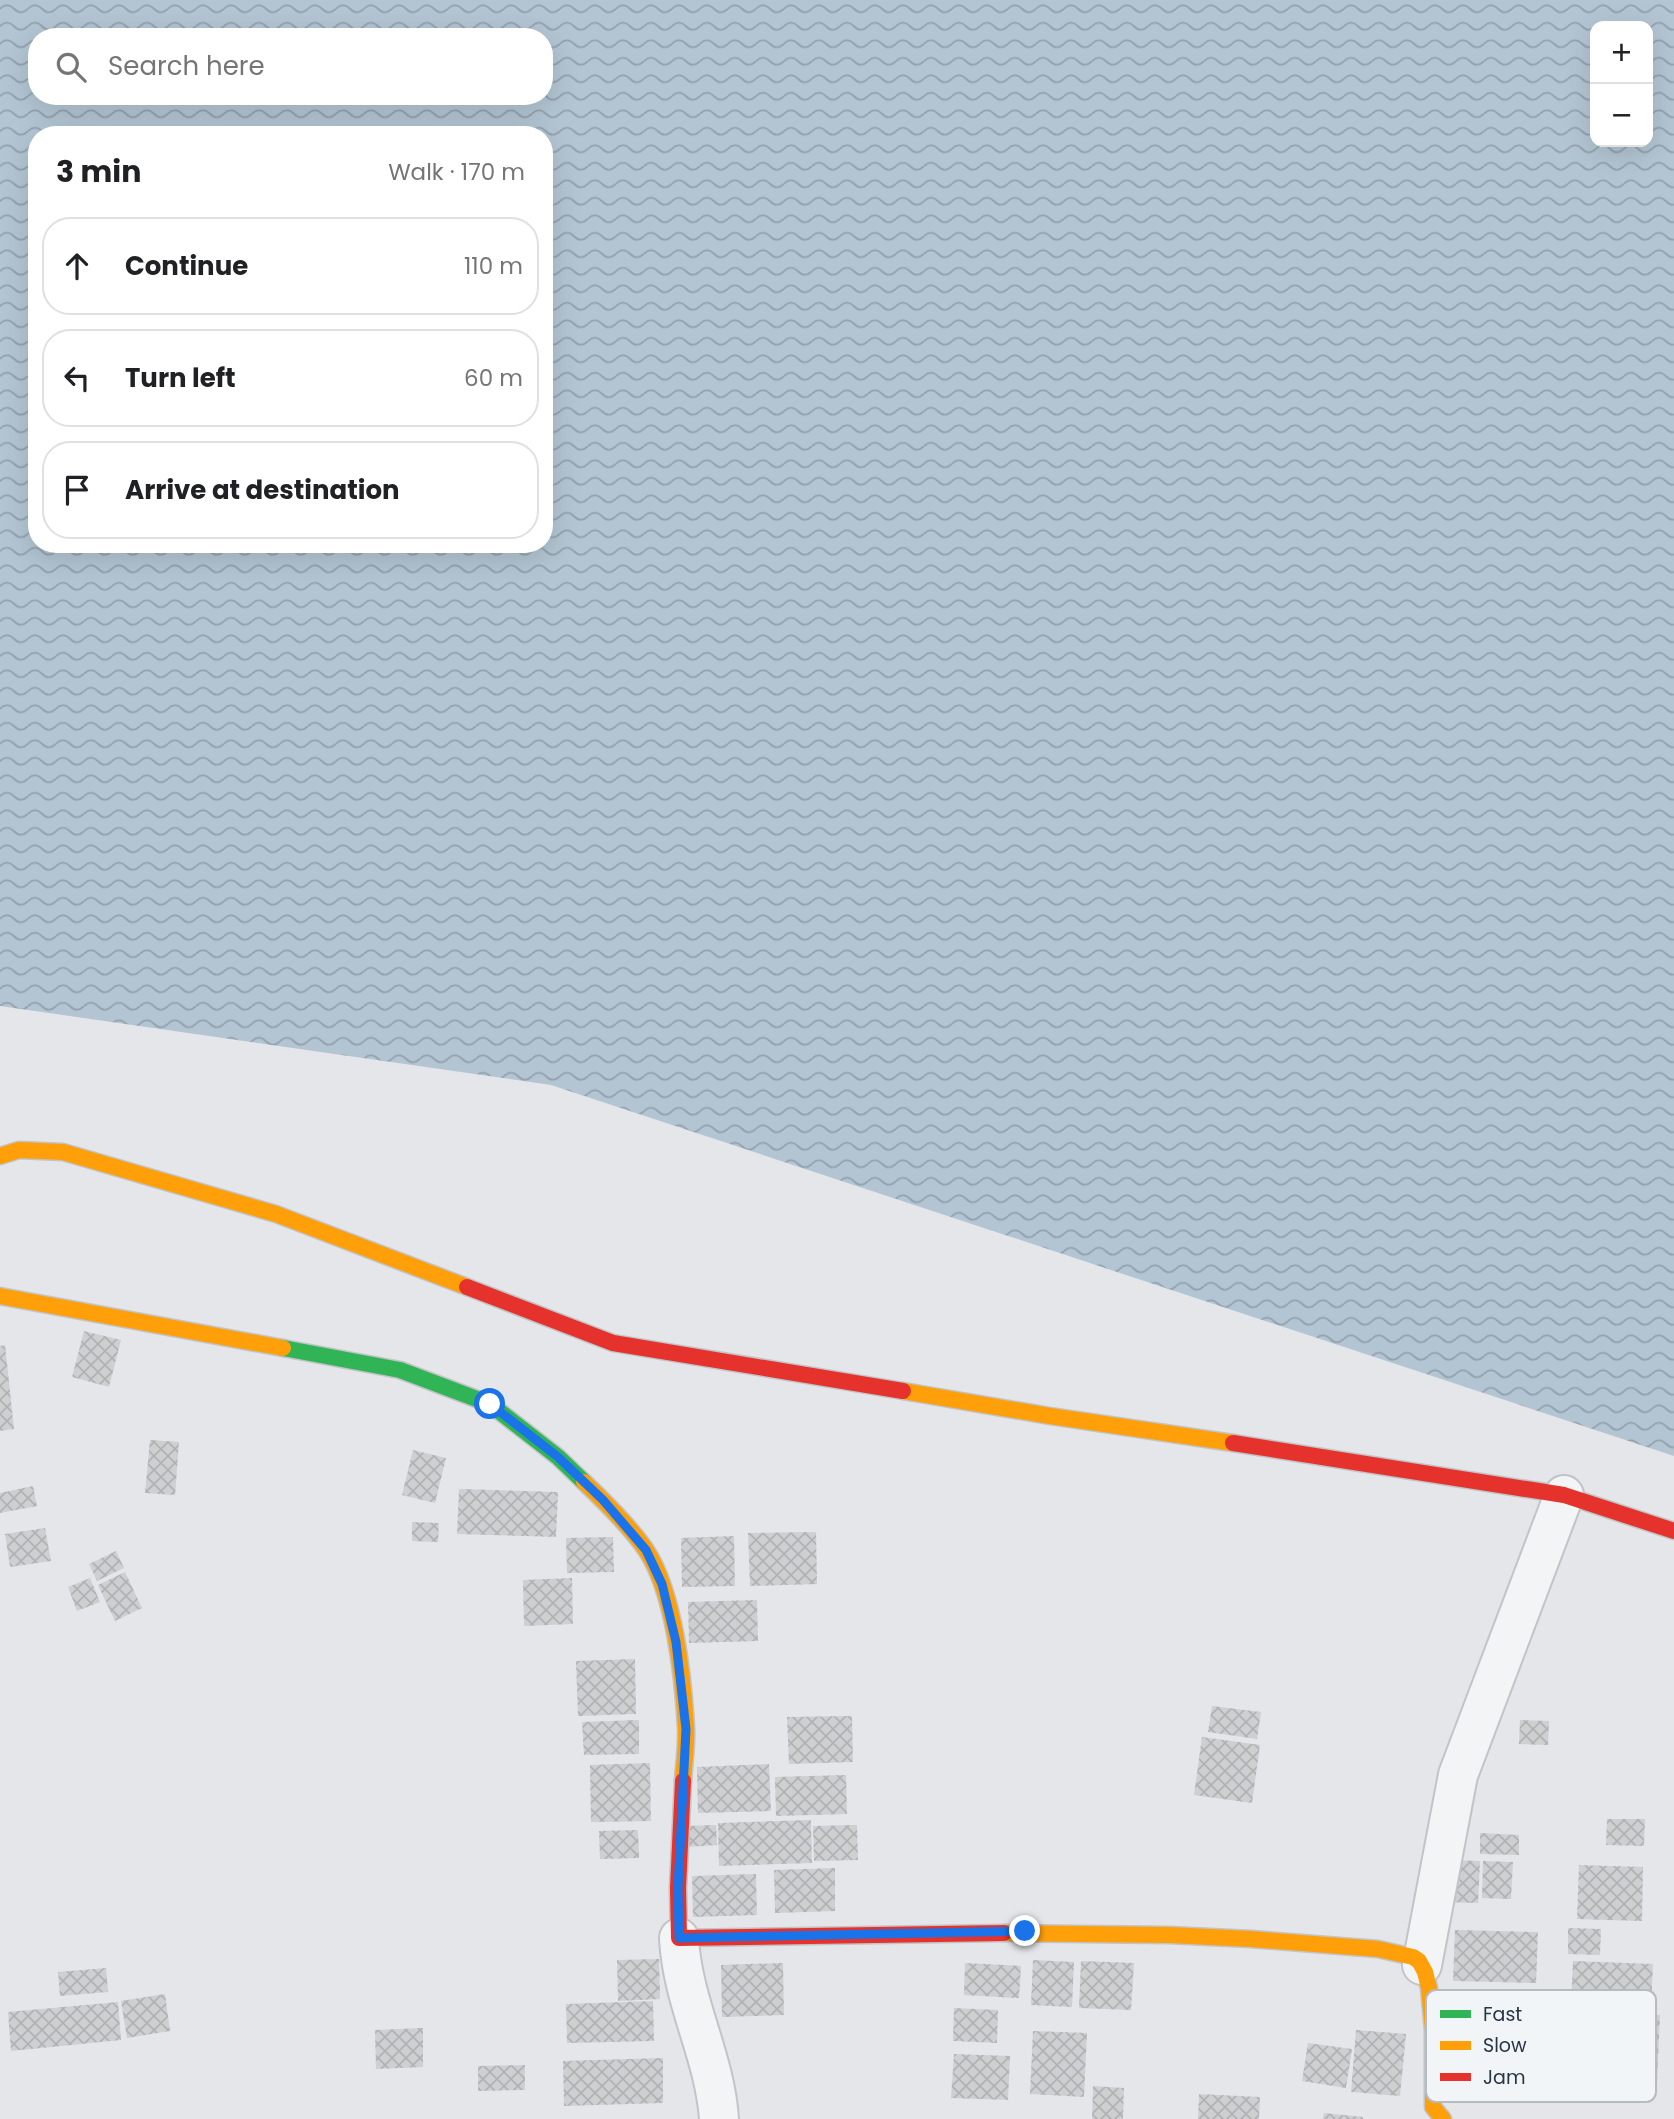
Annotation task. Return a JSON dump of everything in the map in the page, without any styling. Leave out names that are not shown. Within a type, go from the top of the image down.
[{"type":"street","points":[[0,1156],[19,1150],[63,1152],[276,1214],[613,1343],[1050,1416],[1388,1465],[1564,1495],[1674,1531]]},
{"type":"street","points":[[0,1296],[400,1370],[490,1404],[558,1457],[603,1500],[646,1550],[662,1584],[676,1642],[686,1729],[678,1888],[680,1963],[717,2091],[719,2119]]},
{"type":"street","points":[[1422,1965],[1458,1775],[1564,1495]]},
{"type":"street","points":[[679,1938],[1025,1931],[1248,1937],[1391,1951],[1418,1959],[1426,1972],[1429,1990]]},
{"type":"water","points":[[0,0],[1674,0],[1674,1456],[551,1085],[0,1006]]},
{"type":"building","points":[[84,1331],[121,1340],[109,1387],[72,1377]]},
{"type":"building","points":[[5,1345],[14,1429],[0,1431],[0,1346]]},
{"type":"building","points":[[150,1440],[179,1442],[175,1495],[145,1493]]},
{"type":"building","points":[[413,1450],[446,1458],[435,1503],[402,1495]]},
{"type":"building","points":[[33,1486],[37,1506],[0,1513],[0,1493]]},
{"type":"building","points":[[459,1489],[558,1492],[556,1537],[457,1534]]},
{"type":"building","points":[[412,1522],[439,1523],[438,1542],[412,1541]]},
{"type":"building","points":[[45,1528],[51,1561],[10,1567],[5,1534]]},
{"type":"building","points":[[816,1532],[817,1584],[750,1586],[748,1533]]},
{"type":"building","points":[[734,1536],[735,1586],[682,1587],[681,1538]]},
{"type":"building","points":[[613,1537],[614,1572],[567,1573],[566,1538]]},
{"type":"building","points":[[116,1551],[124,1568],[97,1581],[89,1564]]},
{"type":"building","points":[[125,1572],[142,1608],[115,1621],[98,1585]]},
{"type":"building","points":[[90,1578],[100,1602],[77,1611],[68,1587]]},
{"type":"building","points":[[572,1578],[573,1624],[524,1626],[523,1580]]},
{"type":"building","points":[[757,1600],[758,1641],[689,1643],[688,1602]]},
{"type":"building","points":[[635,1659],[636,1714],[578,1716],[576,1661]]},
{"type":"building","points":[[1212,1706],[1261,1712],[1257,1739],[1208,1732]]},
{"type":"building","points":[[852,1716],[853,1762],[789,1764],[787,1717]]},
{"type":"building","points":[[639,1720],[639,1754],[584,1755],[582,1722]]},
{"type":"building","points":[[1520,1720],[1549,1721],[1548,1745],[1519,1744]]},
{"type":"building","points":[[1202,1737],[1260,1745],[1252,1803],[1194,1795]]},
{"type":"building","points":[[650,1763],[651,1821],[591,1822],[590,1765]]},
{"type":"building","points":[[769,1764],[771,1811],[698,1813],[697,1767]]},
{"type":"building","points":[[846,1775],[847,1814],[776,1816],[775,1777]]},
{"type":"building","points":[[1607,1819],[1645,1819],[1644,1846],[1606,1845]]},
{"type":"building","points":[[811,1820],[812,1863],[719,1866],[718,1823]]},
{"type":"building","points":[[716,1825],[717,1845],[687,1847],[687,1826]]},
{"type":"building","points":[[857,1825],[858,1860],[814,1861],[813,1826]]},
{"type":"building","points":[[638,1830],[639,1858],[600,1859],[599,1831]]},
{"type":"building","points":[[1480,1833],[1519,1835],[1519,1855],[1480,1854]]},
{"type":"building","points":[[1444,1860],[1480,1861],[1478,1903],[1442,1902]]},
{"type":"building","points":[[1483,1861],[1513,1862],[1511,1899],[1482,1898]]},
{"type":"building","points":[[1579,1865],[1643,1867],[1642,1921],[1577,1919]]},
{"type":"building","points":[[835,1868],[835,1911],[775,1913],[774,1870]]},
{"type":"building","points":[[756,1874],[757,1915],[693,1917],[692,1876]]},
{"type":"building","points":[[1568,1928],[1601,1929],[1600,1955],[1568,1954]]},
{"type":"building","points":[[1455,1930],[1538,1932],[1536,1983],[1453,1981]]},
{"type":"building","points":[[659,1959],[660,1999],[618,2001],[617,1960]]},
{"type":"building","points":[[1033,1960],[1074,1962],[1072,2007],[1031,2005]]},
{"type":"building","points":[[1081,1961],[1134,1963],[1131,2010],[1079,2008]]},
{"type":"building","points":[[1573,1961],[1653,1964],[1652,1990],[1572,1990]]},
{"type":"building","points":[[783,1963],[784,2015],[722,2017],[721,1965]]},
{"type":"building","points":[[965,1963],[1021,1966],[1019,1998],[964,1995]]},
{"type":"building","points":[[106,1968],[108,1992],[60,1996],[58,1972]]},
{"type":"building","points":[[165,1994],[170,2031],[127,2038],[121,2001]]},
{"type":"building","points":[[653,2001],[654,2041],[567,2043],[566,2004]]},
{"type":"building","points":[[118,2002],[121,2040],[11,2051],[8,2012]]},
{"type":"building","points":[[954,2008],[998,2010],[997,2043],[953,2041]]},
{"type":"building","points":[[1656,2015],[1660,2015],[1656,2084]]},
{"type":"building","points":[[423,2028],[423,2067],[376,2069],[375,2030]]},
{"type":"building","points":[[1356,2030],[1406,2034],[1400,2096],[1351,2092]]},
{"type":"building","points":[[1033,2031],[1087,2033],[1084,2097],[1030,2094]]},
{"type":"building","points":[[1308,2043],[1352,2049],[1346,2088],[1302,2081]]},
{"type":"building","points":[[954,2054],[1010,2056],[1008,2100],[951,2098]]},
{"type":"building","points":[[663,2058],[663,2103],[564,2106],[563,2061]]},
{"type":"building","points":[[525,2065],[525,2090],[478,2091],[478,2066]]},
{"type":"building","points":[[1093,2086],[1124,2088],[1123,2119],[1092,2119]]},
{"type":"building","points":[[1199,2094],[1260,2097],[1259,2119],[1198,2119]]},
{"type":"building","points":[[1324,2113],[1363,2117],[1363,2119],[1323,2119]]},
{"type":"traffic: fast","points":[[283,1348],[400,1370],[490,1404],[558,1457],[584,1482]]},
{"type":"traffic: slow","points":[[0,1156],[19,1150],[63,1152],[276,1214],[467,1287]]},
{"type":"traffic: slow","points":[[0,1296],[283,1348]]},
{"type":"traffic: slow","points":[[903,1391],[1233,1443]]},
{"type":"traffic: slow","points":[[584,1482],[617,1514],[640,1542],[656,1568],[664,1588],[675,1635],[682,1684],[686,1734],[683,1781]]},
{"type":"traffic: slow","points":[[1004,1933],[1169,1935],[1378,1949],[1413,1957],[1419,1961],[1429,1990]]},
{"type":"traffic: slow","points":[[1433,2102],[1433,2107],[1443,2119]]},
{"type":"traffic: jam","points":[[467,1287],[613,1343],[903,1391]]},
{"type":"traffic: jam","points":[[1233,1443],[1564,1495],[1674,1531]]},
{"type":"traffic: jam","points":[[683,1781],[678,1888],[679,1938],[1004,1933]]},
{"type":"route","points":[[490,1404],[558,1457],[603,1500],[646,1550],[662,1584],[676,1642],[686,1729],[678,1888],[679,1938],[1025,1931]]}]
